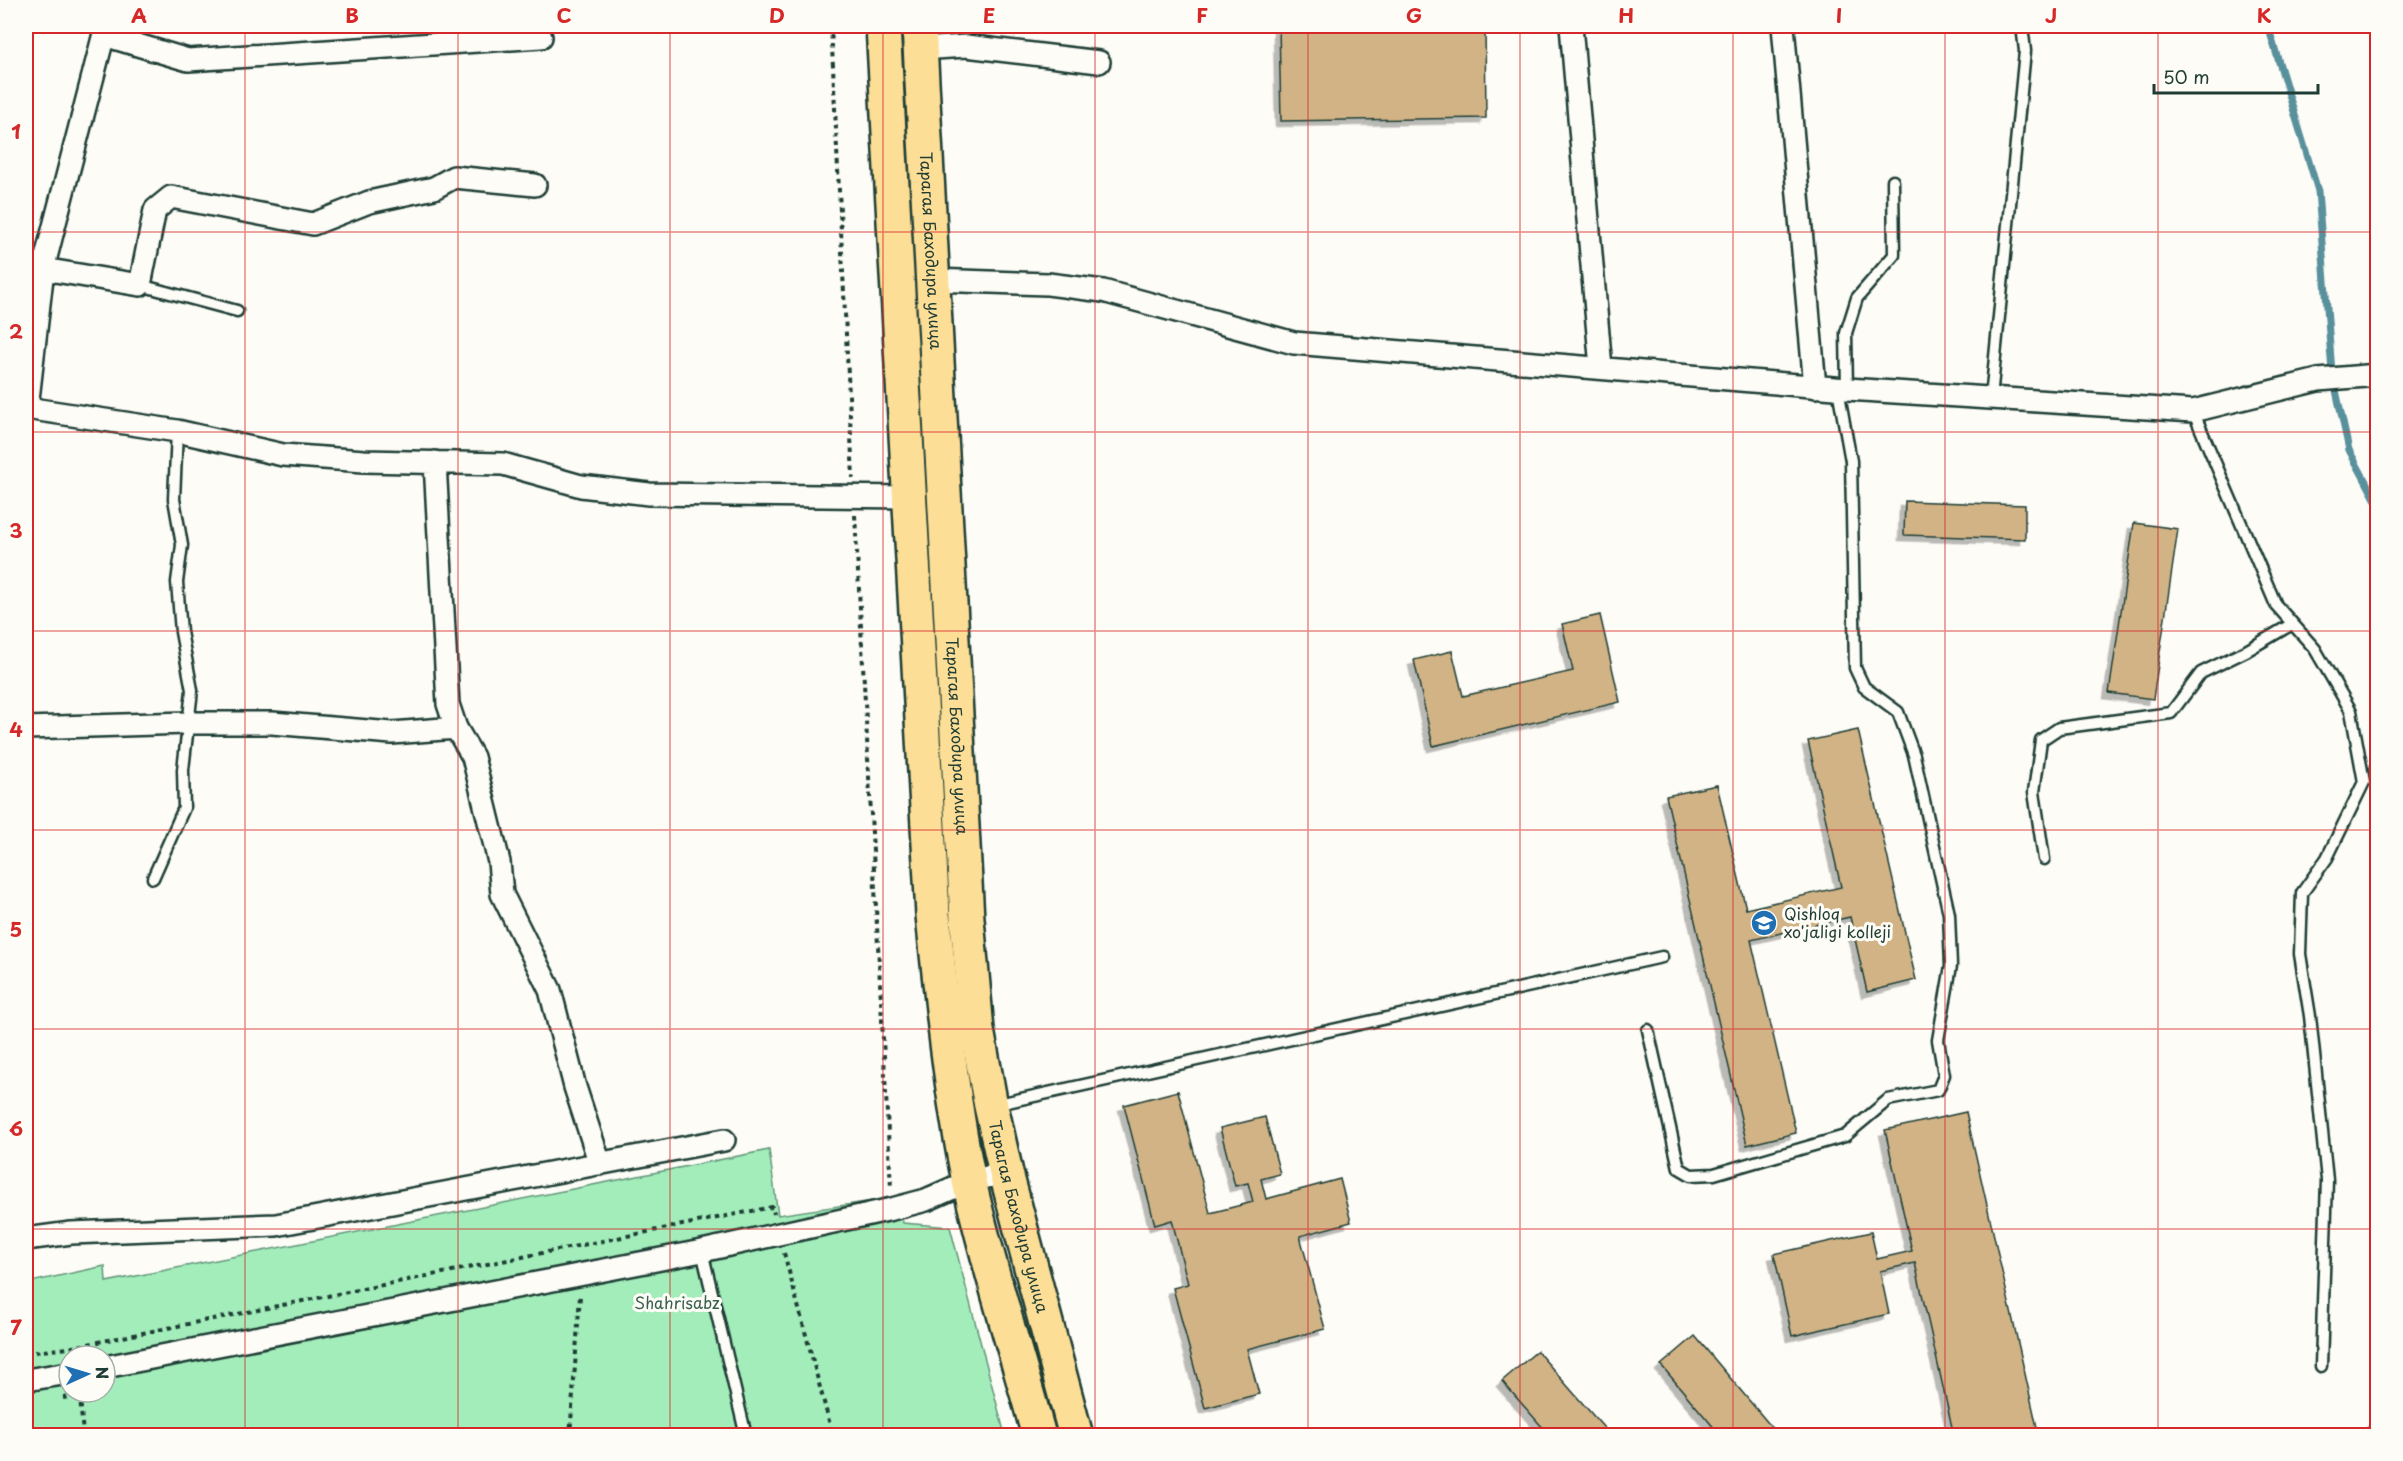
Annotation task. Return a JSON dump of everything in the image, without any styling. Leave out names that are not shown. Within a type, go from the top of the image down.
[{"type":"main road","name":"Тарагая Баходира улица","points":[[883,26],[933,915],[946,1048],[969,1181],[1039,1436]]},
{"type":"main road","name":"Тарагая Баходира улица","points":[[920,37],[967,919],[977,1029],[1006,1173],[1076,1436]]},
{"type":"street","points":[[1571,26],[1600,368]]},
{"type":"street","points":[[1783,26],[1815,387]]},
{"type":"street","points":[[541,36],[188,60],[105,30],[43,269],[26,408],[177,431],[283,455],[503,464],[581,486],[649,494],[910,497]]},
{"type":"street","points":[[920,37],[966,46],[1099,62]]},
{"type":"street","points":[[43,269],[140,285],[155,210],[171,198],[314,224],[369,202],[434,188],[454,177],[535,184]]},
{"type":"street","points":[[933,280],[1048,284],[1103,291],[1294,343],[1843,389],[2193,411],[2318,380],[2378,375]]},
{"type":"street","points":[[435,462],[448,704],[456,728],[473,757],[499,862],[502,894],[550,990],[575,1087],[600,1164]]},
{"type":"street","points":[[26,728],[272,723],[392,733],[456,728]]},
{"type":"street","points":[[26,1239],[71,1233],[276,1225],[724,1140]]},
{"type":"street","points":[[117,1365],[702,1251],[892,1209],[926,1200],[969,1181],[1006,1173]]},
{"type":"street","points":[[26,1380],[57,1375]]},
{"type":"lane","points":[[1991,398],[2025,51],[2022,26]]},
{"type":"lane","points":[[1648,1030],[1679,1168],[1691,1175],[1713,1174],[1845,1136],[1888,1100],[1938,1090],[1944,1075],[1938,1040],[1952,966],[1949,914],[1910,744],[1898,712],[1864,687],[1855,668],[1851,461],[1843,389],[1846,333],[1857,298],[1894,255],[1893,181]]},
{"type":"lane","points":[[140,285],[237,311]]},
{"type":"lane","points":[[2193,411],[2276,605],[2315,650],[2351,711],[2364,782],[2327,858],[2302,893],[2300,954],[2310,1016],[2326,1180],[2321,1366]]},
{"type":"lane","points":[[153,878],[184,808],[183,770],[192,690],[181,632],[177,582],[182,545],[174,499],[177,431]]},
{"type":"lane","points":[[2044,859],[2034,792],[2041,740],[2059,728],[2171,713],[2201,673],[2246,651],[2292,624]]},
{"type":"lane","points":[[991,1106],[1662,957]]},
{"type":"lane","points":[[702,1251],[746,1436]]},
{"type":"path","points":[[831,26],[892,1209]]},
{"type":"path","points":[[26,1353],[68,1348],[772,1208],[834,1436]]},
{"type":"path","points":[[570,1436],[580,1276]]},
{"type":"path","points":[[81,1404],[83,1436]]},
{"type":"green space","name":"Shahrisabz","points":[[769,1150],[778,1215],[899,1197],[903,1223],[950,1227],[1005,1435],[26,1435],[26,1283],[105,1266],[106,1282]]},
{"type":"building","points":[[1279,26],[1485,26],[1486,118],[1281,121]]},
{"type":"building","points":[[1905,501],[2025,505],[2025,539],[1904,535]]},
{"type":"building","points":[[2134,523],[2178,529],[2153,699],[2109,693]]},
{"type":"building","points":[[1600,615],[1620,702],[1433,746],[1414,660],[1452,651],[1463,696],[1573,671],[1562,624]]},
{"type":"building","points":[[1858,730],[1916,980],[1867,992],[1850,917],[1751,940],[1796,1133],[1747,1145],[1666,796],[1717,785],[1746,909],[1841,887],[1808,741]]},
{"type":"building","points":[[1178,1091],[1210,1213],[1253,1202],[1248,1183],[1235,1186],[1220,1128],[1265,1117],[1280,1174],[1261,1179],[1266,1199],[1340,1179],[1351,1222],[1300,1236],[1325,1329],[1247,1349],[1259,1394],[1205,1408],[1173,1288],[1188,1284],[1172,1220],[1155,1225],[1124,1105]]},
{"type":"building","points":[[1966,1112],[2039,1436],[1954,1436],[1915,1263],[1880,1271],[1889,1314],[1792,1336],[1774,1254],[1871,1232],[1877,1259],[1912,1251],[1885,1130]]},
{"type":"building","points":[[1695,1336],[1779,1436],[1721,1436],[1661,1365]]},
{"type":"building","points":[[1537,1351],[1611,1436],[1550,1436],[1502,1381]]},
{"type":"waterway","points":[[2268,26],[2318,191],[2332,372],[2349,450],[2378,504]]},
{"type":"waterway","points":[[2364,1436],[2378,1417]]},
{"type":"place","name":"Qishloq xo'jaligi kolleji","points":[[1764,923]]}]
